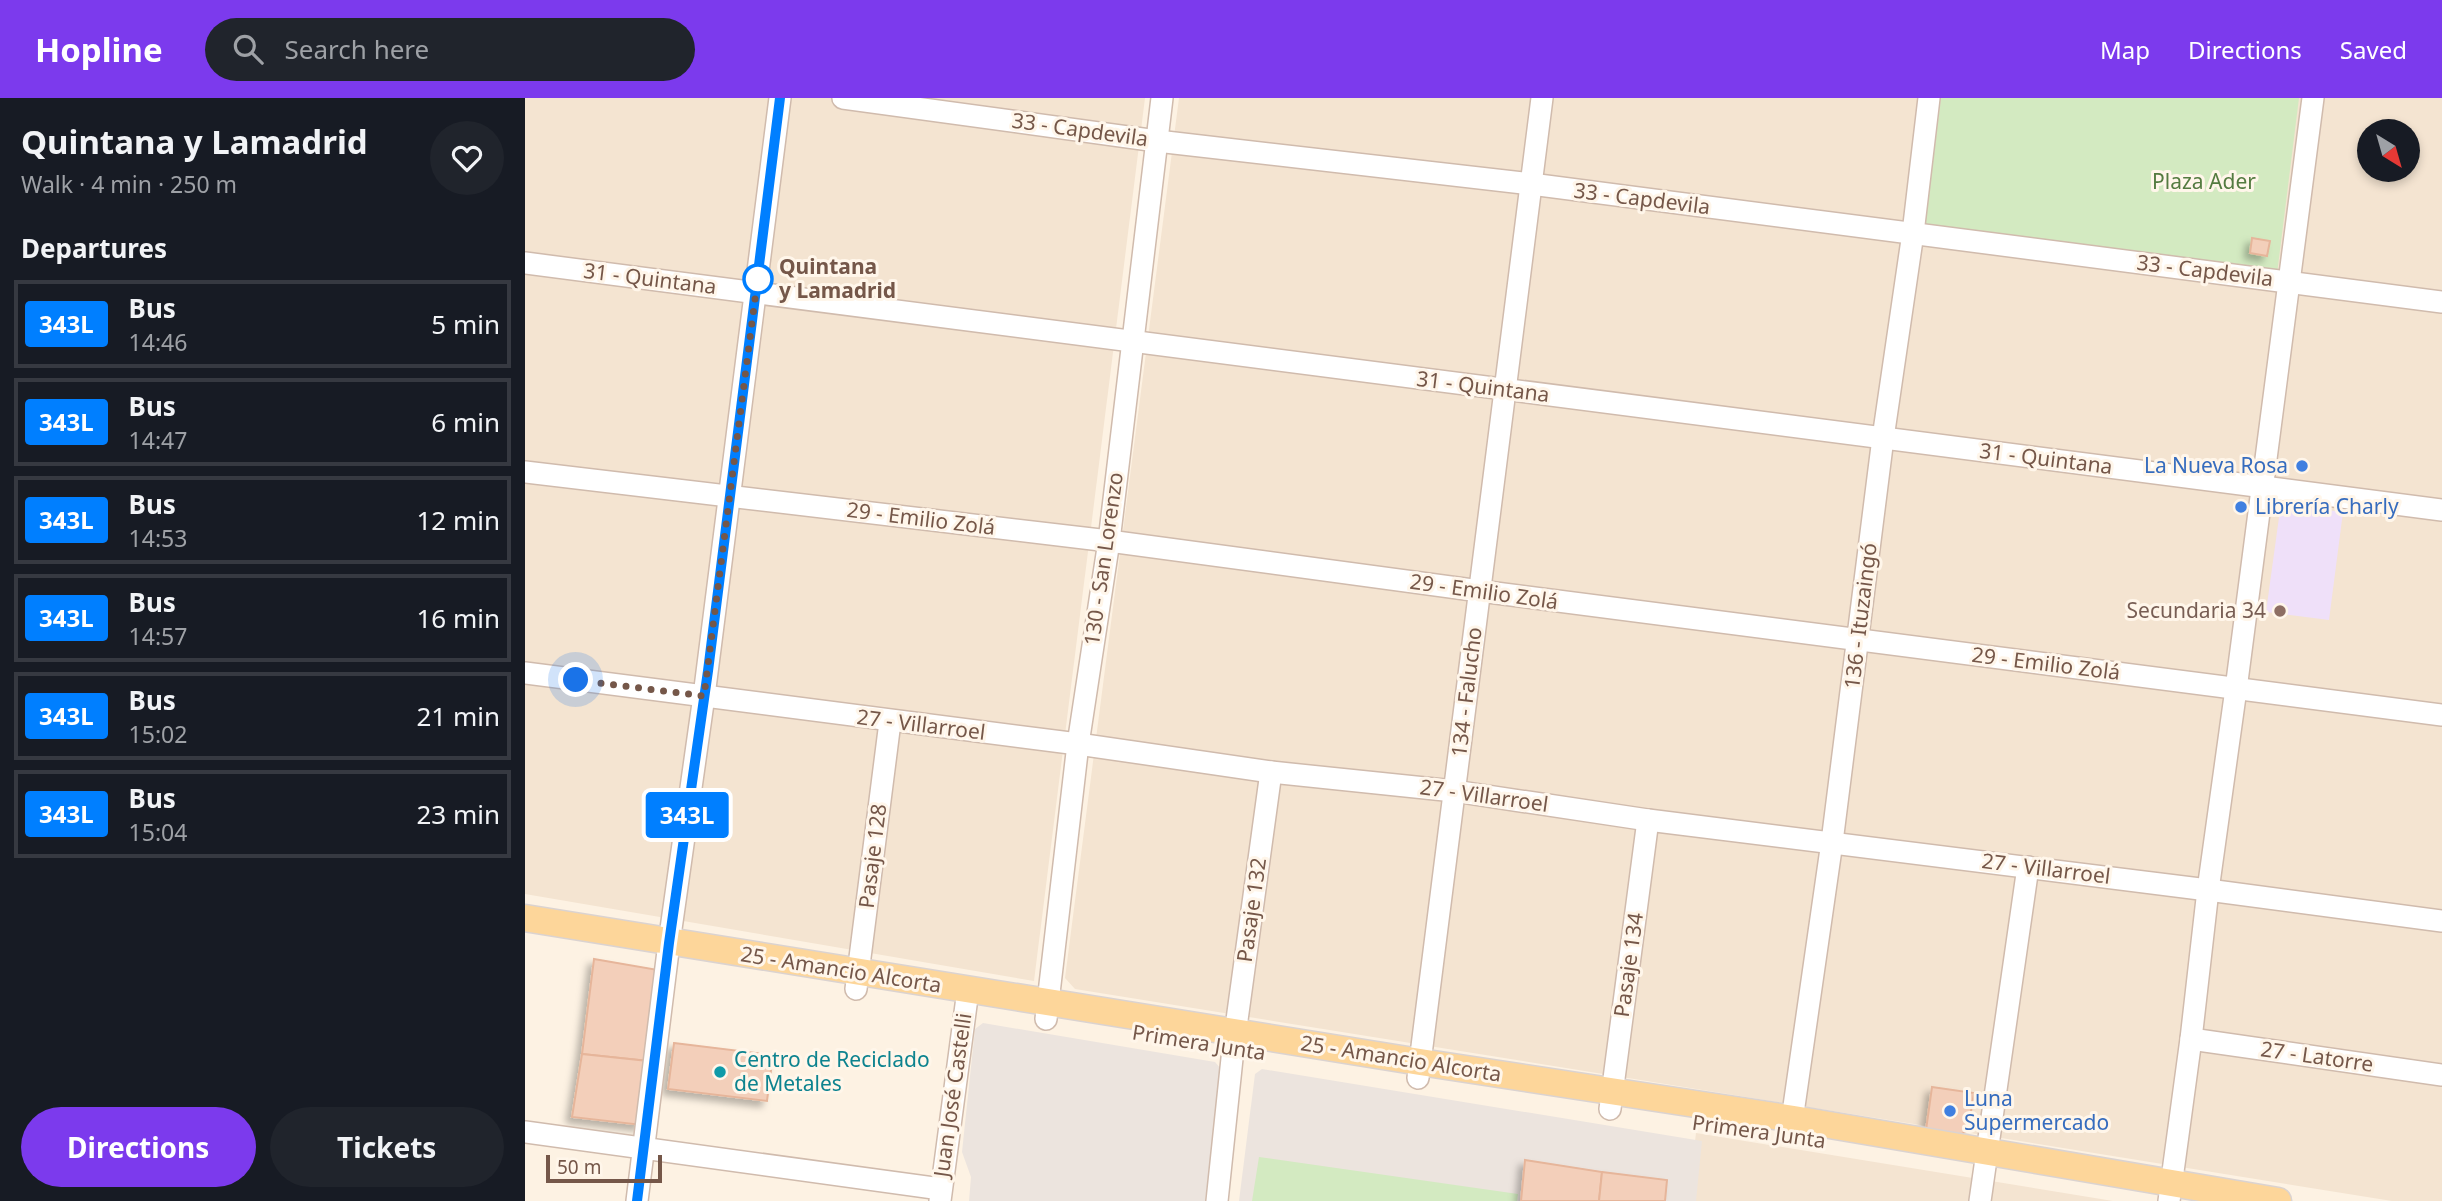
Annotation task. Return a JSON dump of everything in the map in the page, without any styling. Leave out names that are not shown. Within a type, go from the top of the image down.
[{"type":"main road","points":[[525,918],[668,951]]},
{"type":"main road","name":"Primera Junta","points":[[525,936],[668,951],[1611,1101],[1792,1127]]},
{"type":"main road","points":[[1792,1127],[2167,1196],[2278,1201]]},
{"type":"street","points":[[637,1201],[780,98]]},
{"type":"street","name":"33 - Capdevila","points":[[843,98],[1157,141],[1531,184],[2442,302]]},
{"type":"street","name":"130 - San Lorenzo","points":[[1047,1011],[1078,744],[1109,541],[1162,98]]},
{"type":"street","name":"134 - Falucho","points":[[1419,1070],[1542,98]]},
{"type":"street","name":"136 - Ituzaingó","points":[[1792,1127],[1859,640],[1929,98]]},
{"type":"street","points":[[2167,1196],[2191,1040],[2208,890],[2313,98]]},
{"type":"street","name":"31 - Quintana","points":[[525,263],[2442,510]]},
{"type":"street","name":"29 - Emilio Zolá","points":[[525,472],[1109,541],[2442,715]]},
{"type":"street","name":"27 - Villarroel","points":[[525,673],[890,722],[1078,744],[1271,772],[1454,791],[1648,820],[2442,921]]},
{"type":"street","name":"Pasaje 128","points":[[858,981],[890,722]]},
{"type":"street","name":"Pasaje 132","points":[[1217,1201],[1234,1040],[1271,772]]},
{"type":"street","name":"Pasaje 134","points":[[1611,1101],[1648,820]]},
{"type":"street","points":[[1980,1201],[2028,867]]},
{"type":"street","name":"Juan José Castelli","points":[[940,1195],[967,998]]},
{"type":"street","name":"27 - Latorre","points":[[2191,1040],[2442,1075]]},
{"type":"street","points":[[525,1132],[644,1147],[940,1195]]},
{"type":"shaded area","points":[[525,98],[1145,98],[1034,981],[525,894]]},
{"type":"shaded area","points":[[1179,98],[2442,98],[2442,1201],[2392,1201],[1075,989],[1065,978]]},
{"type":"shaded area","points":[[2287,505],[2343,512],[2329,620],[2266,612],[2280,510]]},
{"type":"shaded area","points":[[983,1023],[1215,1062],[1221,1069],[1205,1201],[969,1201],[971,1177],[962,1152],[975,1029]]},
{"type":"shaded area","points":[[1262,1069],[1702,1141],[1696,1201],[1239,1201],[1255,1074]]},
{"type":"shaded area","points":[[1696,1133],[2113,1201],[1688,1201]]},
{"type":"green space","name":"Plaza Ader","points":[[1941,98],[2299,98],[2277,274],[1924,233]]},
{"type":"green space","points":[[1259,1157],[1518,1194],[1517,1201],[1252,1201]]},
{"type":"building","points":[[2252,238],[2270,241],[2267,256],[2250,253]]},
{"type":"building","points":[[594,959],[658,970],[648,1061],[582,1054]]},
{"type":"building","name":"Centro de Reciclado de Metales","points":[[674,1043],[773,1055],[767,1101],[668,1089]]},
{"type":"building","points":[[582,1054],[648,1061],[642,1125],[572,1117]]},
{"type":"building","name":"Luna Supermercado","points":[[1932,1087],[1974,1093],[1968,1130],[1960,1135],[1926,1130]]},
{"type":"building","points":[[1525,1160],[1602,1172],[1599,1201],[1521,1201]]},
{"type":"building","points":[[1602,1172],[1667,1180],[1665,1201],[1599,1201]]},
{"type":"bus line","name":"343L","points":[[637,1201],[669,943],[708,671],[780,98]]},
{"type":"place","name":"Quintana y Lamadrid","points":[[758,279]]},
{"type":"place","name":"La Nueva Rosa","points":[[2302,466]]},
{"type":"place","name":"Librería Charly","points":[[2241,507]]},
{"type":"place","name":"Secundaria 34","points":[[2280,611]]},
{"type":"place","name":"Centro de Reciclado de Metales","points":[[720,1072]]},
{"type":"place","name":"Luna Supermercado","points":[[1950,1111]]},
{"type":"route","points":[[576,680],[704,696],[759,268],[758,279]]}]
